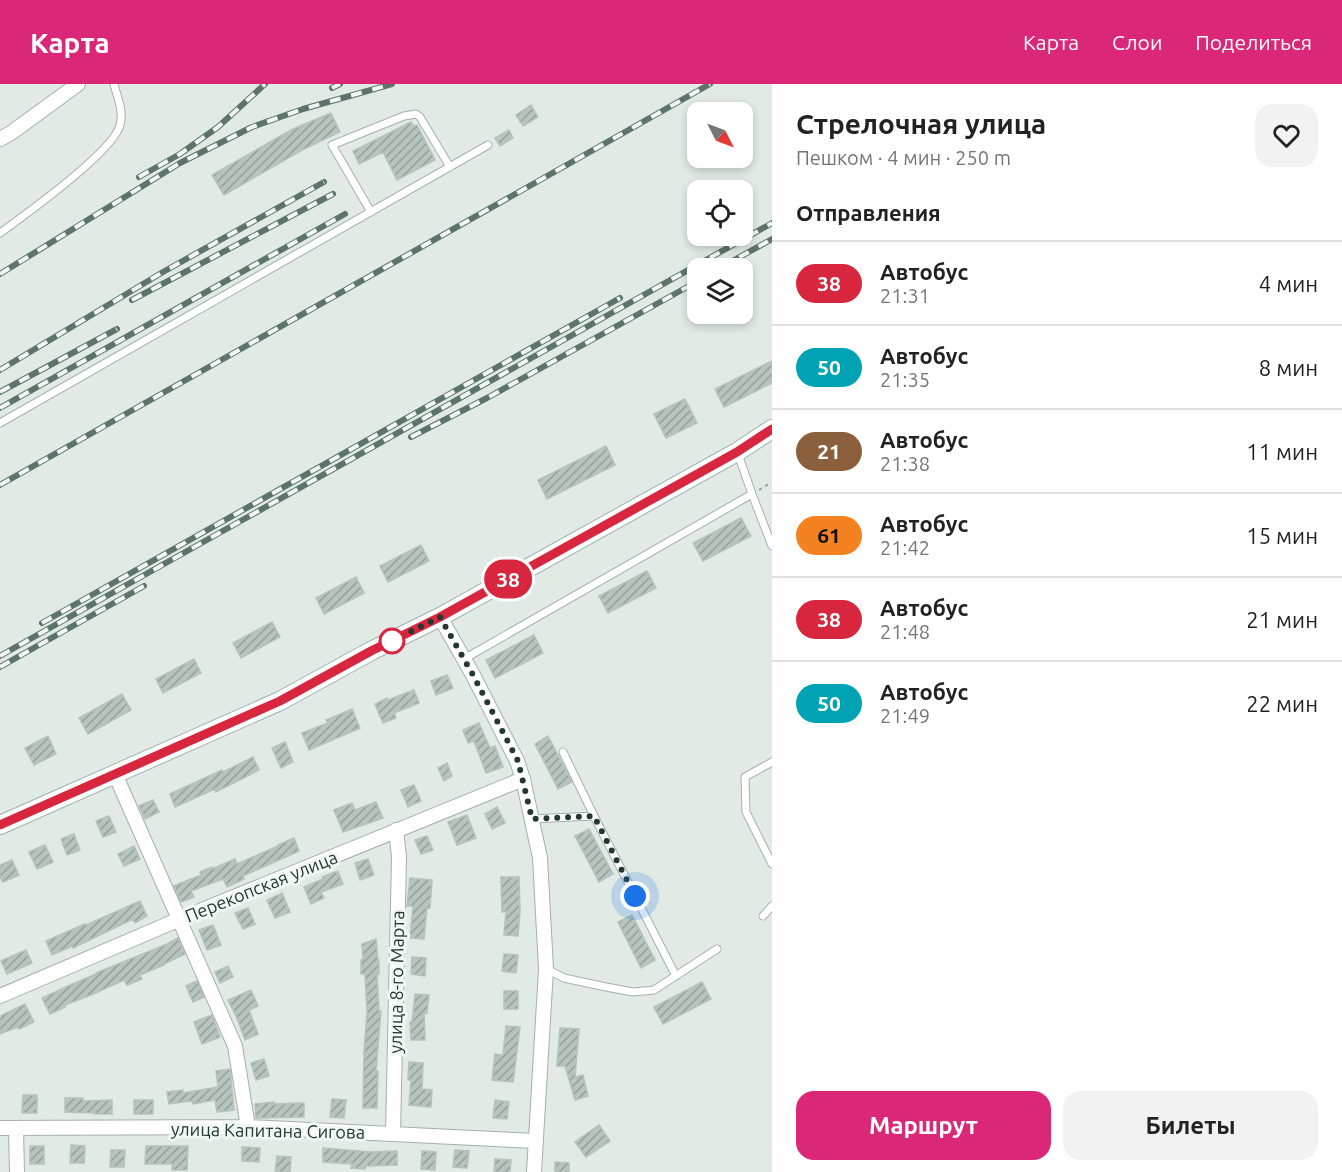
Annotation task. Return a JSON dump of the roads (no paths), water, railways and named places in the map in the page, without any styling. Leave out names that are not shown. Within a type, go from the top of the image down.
[{"type":"main road","points":[[0,825],[280,701],[371,651],[440,617],[737,452],[772,429]]},
{"type":"street","points":[[0,139],[78,84]]},
{"type":"street","points":[[440,617],[518,761],[540,858],[546,969],[534,1172]]},
{"type":"street","points":[[115,774],[235,1046],[248,1128]]},
{"type":"street","name":"Перекопская улица","points":[[0,996],[180,919],[523,779]]},
{"type":"street","name":"улица 8-го Марта","points":[[393,1134],[399,857],[396,830]]},
{"type":"street","name":"улица Капитана Сигова","points":[[0,1128],[248,1128],[536,1141]]},
{"type":"street","points":[[16,1128],[17,1172]]},
{"type":"lane","points":[[0,233],[97,156],[117,134],[121,123],[121,109],[114,84]]},
{"type":"lane","points":[[371,212],[332,146],[404,116],[416,114],[450,167]]},
{"type":"lane","points":[[0,423],[488,145]]},
{"type":"lane","points":[[737,452],[772,546]]},
{"type":"lane","points":[[464,659],[752,494]]},
{"type":"lane","points":[[563,752],[676,976]]},
{"type":"lane","points":[[772,762],[745,777],[747,812],[772,864]]},
{"type":"lane","points":[[532,819],[594,816]]},
{"type":"lane","points":[[763,916],[772,906]]},
{"type":"lane","points":[[546,969],[564,978],[633,992],[654,990],[717,949]]},
{"type":"railway","points":[[139,177],[180,154],[218,127],[265,84]]},
{"type":"railway","points":[[332,88],[340,84]]},
{"type":"railway","points":[[0,274],[180,163],[252,127],[303,109],[392,84]]},
{"type":"railway","points":[[0,485],[710,84]]},
{"type":"railway","points":[[0,370],[163,272],[324,182]]},
{"type":"railway","points":[[132,300],[333,194]]},
{"type":"railway","points":[[0,408],[345,214]]},
{"type":"railway","points":[[0,656],[772,223]]},
{"type":"railway","points":[[738,258],[772,239]]},
{"type":"railway","points":[[411,437],[487,398],[687,287]]},
{"type":"railway","points":[[42,623],[620,298]]},
{"type":"railway","points":[[0,392],[117,329]]},
{"type":"railway","points":[[0,667],[144,586]]}]
